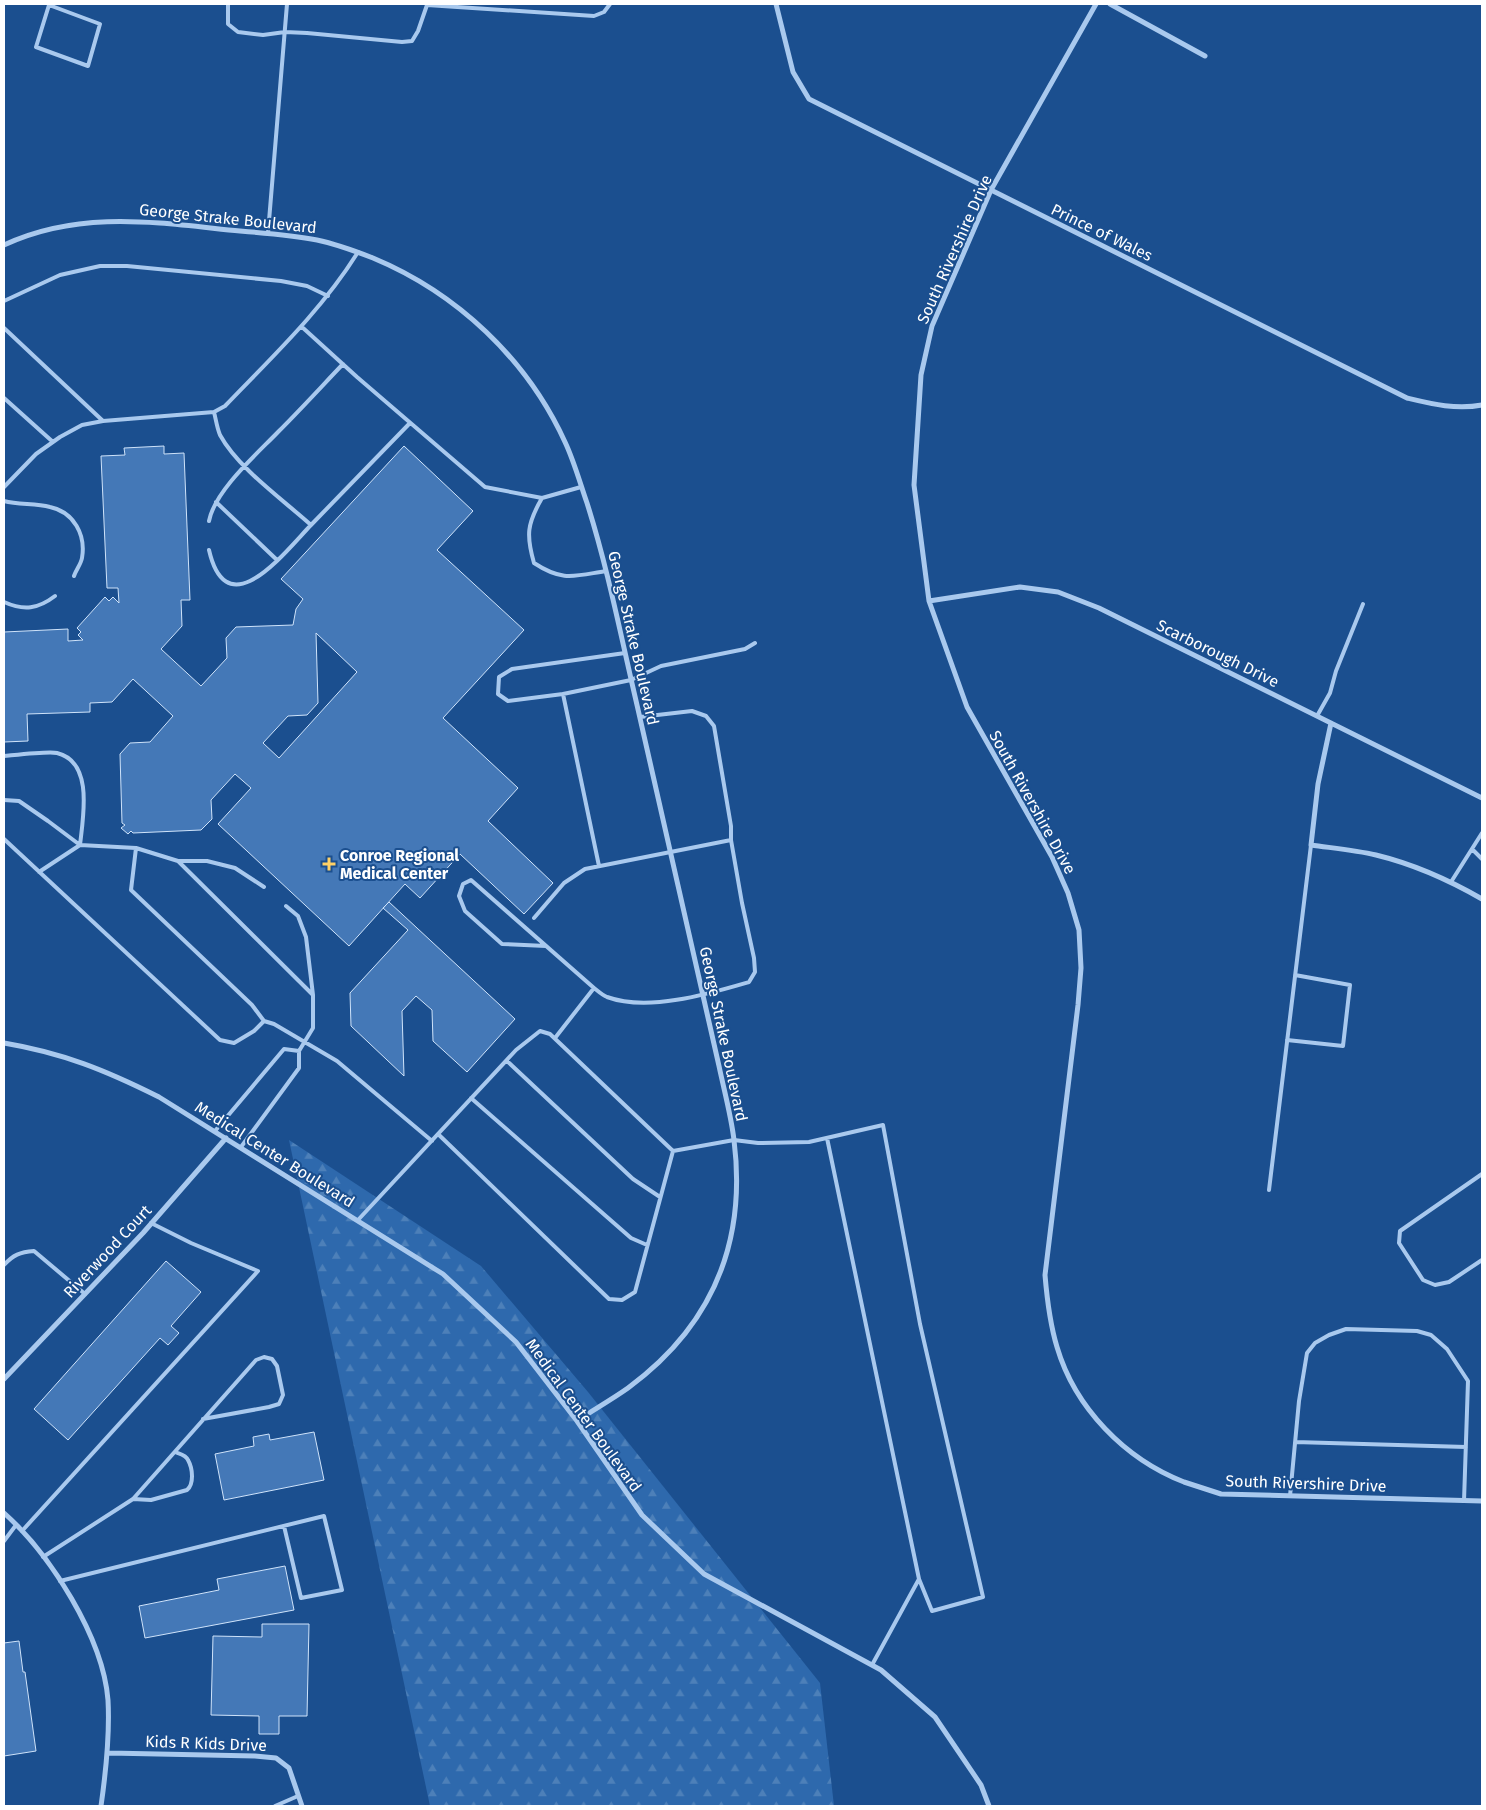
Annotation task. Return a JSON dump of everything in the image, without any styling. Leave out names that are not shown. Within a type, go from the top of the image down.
[{"type":"street","name":"Prince of Wales","points":[[776,4],[793,72],[809,99],[1407,398],[1434,405],[1468,408],[1482,406]]},
{"type":"street","name":"South Rivershire Drive","points":[[1096,4],[991,190],[932,326],[921,375],[914,485],[929,601],[967,707],[1052,856],[1068,893],[1079,930],[1081,968],[1078,1004],[1045,1275],[1049,1312],[1057,1348],[1070,1380],[1087,1410],[1116,1439],[1147,1464],[1183,1482],[1221,1494],[1482,1501]]},
{"type":"street","points":[[1110,4],[1205,56]]},
{"type":"street","name":"George Strake Boulevard","points":[[4,245],[53,228],[95,221],[132,220],[320,240],[358,252],[399,269],[470,315],[494,338],[548,407],[567,445],[606,571],[640,717],[734,1140],[737,1186],[734,1226],[726,1259],[709,1299],[691,1327],[659,1362],[628,1388],[577,1421]]},
{"type":"street","name":"Scarborough Drive","points":[[929,601],[1020,587],[1058,592],[1099,608],[1482,798]]},
{"type":"street","points":[[1331,723],[1318,784],[1311,845],[1375,854],[1410,865],[1451,882],[1482,899]]},
{"type":"street","name":"Medical Center Boulevard","points":[[4,1043],[33,1048],[77,1060],[115,1075],[159,1097],[443,1274],[516,1342],[577,1421],[642,1515],[704,1574],[881,1670],[935,1717],[981,1785],[989,1806]]},
{"type":"street","name":"Riverwood Court","points":[[4,1378],[151,1223],[226,1138]]},
{"type":"street","points":[[4,1513],[43,1557],[60,1582],[82,1618],[100,1662],[108,1698],[108,1753],[101,1806]]},
{"type":"street","name":"Kids R Kids Drive","points":[[108,1753],[276,1758],[289,1768],[302,1806]]},
{"type":"lane","points":[[228,4],[228,24],[238,32],[263,35],[285,32],[402,42],[412,41],[418,31],[427,4],[594,16],[604,12],[610,4]]},
{"type":"lane","points":[[268,233],[287,4]]},
{"type":"lane","points":[[49,5],[100,24],[88,66],[36,47],[49,5]]},
{"type":"lane","points":[[4,487],[36,454],[82,425],[103,421],[214,412],[225,406],[302,326],[328,296],[344,276],[358,252]]},
{"type":"lane","points":[[4,301],[60,275],[100,266],[127,266],[281,281],[307,286],[328,296]]},
{"type":"lane","points":[[302,326],[485,487],[542,498],[581,487]]},
{"type":"lane","points":[[4,328],[103,421]]},
{"type":"lane","points":[[209,521],[211,511],[216,502],[245,466],[343,364]]},
{"type":"lane","points":[[4,398],[53,442]]},
{"type":"lane","points":[[214,412],[223,440],[245,466],[311,525]]},
{"type":"lane","points":[[209,550],[212,565],[220,578],[232,584],[242,585],[256,579],[277,560],[410,423]]},
{"type":"lane","points":[[542,498],[532,516],[528,542],[534,563],[547,572],[567,578],[606,571]]},
{"type":"lane","points":[[4,501],[53,507],[66,513],[76,522],[81,537],[82,559],[74,576]]},
{"type":"lane","points":[[216,502],[277,560]]},
{"type":"lane","points":[[4,602],[16,607],[35,607],[56,596]]},
{"type":"lane","points":[[1317,716],[1330,693],[1336,671],[1363,604]]},
{"type":"lane","points":[[625,654],[512,669],[499,677],[498,694],[508,701],[563,694],[631,680],[661,666],[745,649],[755,643]]},
{"type":"lane","points":[[563,694],[599,866]]},
{"type":"lane","points":[[546,946],[502,944],[465,911],[460,896],[463,884],[471,880],[605,996],[627,1002],[646,1003],[703,995],[749,982],[755,972],[731,840],[731,826],[714,726],[706,716],[692,711],[640,717]]},
{"type":"lane","points":[[4,756],[57,752],[74,761],[80,776],[84,805],[80,845]]},
{"type":"lane","points":[[4,800],[19,802],[80,845],[136,848],[178,861],[207,861],[235,868],[264,887]]},
{"type":"lane","points":[[1451,882],[1482,833]]},
{"type":"lane","points":[[4,839],[220,1040],[234,1043],[254,1031],[264,1021]]},
{"type":"lane","points":[[534,918],[564,883],[584,869],[670,850],[731,840]]},
{"type":"lane","points":[[39,872],[80,845]]},
{"type":"lane","points":[[1270,1190],[1311,845]]},
{"type":"lane","points":[[136,848],[131,890],[252,1005],[264,1021],[274,1024],[337,1061],[432,1141]]},
{"type":"lane","points":[[1472,849],[1482,859]]},
{"type":"lane","points":[[178,861],[313,995]]},
{"type":"lane","points":[[241,1147],[299,1068],[299,1051],[313,1028],[313,995],[306,937],[298,916],[286,906]]},
{"type":"lane","points":[[1287,1040],[1343,1046],[1350,985],[1295,975]]},
{"type":"lane","points":[[555,1038],[594,988]]},
{"type":"lane","points":[[358,1220],[516,1050],[540,1031],[550,1034],[555,1038],[673,1151]]},
{"type":"lane","points":[[215,1131],[284,1049],[299,1051]]},
{"type":"lane","points":[[507,1061],[633,1179],[660,1196]]},
{"type":"lane","points":[[471,1098],[631,1238],[647,1245]]},
{"type":"lane","points":[[673,1151],[734,1140],[758,1143],[809,1142],[882,1125],[920,1324],[982,1597],[932,1612],[919,1578],[827,1138]]},
{"type":"lane","points":[[438,1134],[609,1299],[622,1300],[634,1292],[673,1151]]},
{"type":"lane","points":[[1482,1174],[1400,1231],[1399,1243],[1423,1280],[1435,1284],[1449,1282],[1482,1260]]},
{"type":"lane","points":[[22,1532],[258,1271],[151,1223]]},
{"type":"lane","points":[[4,1265],[12,1257],[23,1252],[34,1251],[85,1294]]},
{"type":"lane","points":[[1290,1496],[1299,1401],[1308,1353],[1315,1343],[1346,1329],[1417,1331],[1431,1335],[1447,1349],[1468,1380],[1464,1501]]},
{"type":"lane","points":[[43,1557],[133,1498],[175,1452],[203,1419],[256,1360],[264,1357],[272,1359],[277,1366],[283,1395],[279,1404],[203,1419]]},
{"type":"lane","points":[[1295,1442],[1466,1447]]},
{"type":"lane","points":[[133,1498],[151,1500],[187,1490],[192,1486],[193,1480],[189,1460],[184,1455],[175,1452]]},
{"type":"lane","points":[[60,1582],[284,1526],[324,1516],[342,1590],[301,1598],[284,1526]]},
{"type":"lane","points":[[4,1541],[16,1525]]},
{"type":"lane","points":[[872,1665],[919,1578]]},
{"type":"lane","points":[[274,1806],[298,1796]]},
{"type":"green space","points":[[289,1140],[481,1266],[588,1392],[820,1683],[834,1806],[430,1806]]},
{"type":"building","points":[[164,446],[164,454],[184,453],[190,600],[181,600],[182,626],[161,649],[201,686],[227,658],[226,638],[236,627],[293,625],[296,609],[303,599],[281,579],[404,446],[473,511],[437,550],[524,630],[443,718],[518,788],[488,821],[553,883],[524,914],[460,854],[420,898],[405,884],[349,946],[218,824],[251,788],[235,774],[211,800],[212,819],[201,830],[133,833],[131,831],[128,834],[121,828],[125,825],[122,823],[120,754],[130,743],[150,742],[173,716],[133,679],[112,702],[90,703],[90,712],[27,714],[28,741],[4,742],[4,632],[68,629],[68,641],[83,640],[78,635],[81,632],[77,628],[105,597],[109,601],[113,597],[119,603],[118,588],[107,588],[101,456],[125,455],[124,448]],"holes":[[[316,633],[357,672],[279,758],[263,743],[288,716],[307,715],[318,703]]]},
{"type":"building","points":[[389,902],[515,1019],[467,1072],[433,1041],[432,1010],[416,996],[402,1011],[404,1076],[351,1026],[350,993],[408,930],[383,908]]},
{"type":"building","points":[[166,1261],[201,1292],[171,1326],[179,1333],[168,1345],[160,1338],[68,1440],[34,1409]]},
{"type":"building","points":[[314,1432],[324,1480],[224,1500],[215,1454],[254,1446],[253,1437],[269,1434],[270,1440]]},
{"type":"building","points":[[285,1566],[294,1610],[145,1638],[139,1606],[219,1590],[217,1579]]},
{"type":"building","points":[[262,1624],[309,1624],[307,1716],[279,1716],[279,1734],[259,1734],[259,1716],[211,1715],[213,1636],[262,1637]]},
{"type":"building","points":[[19,1641],[36,1751],[4,1756],[4,1643]]},
{"type":"place","name":"Conroe Regional Medical Center","points":[[329,864]]}]
